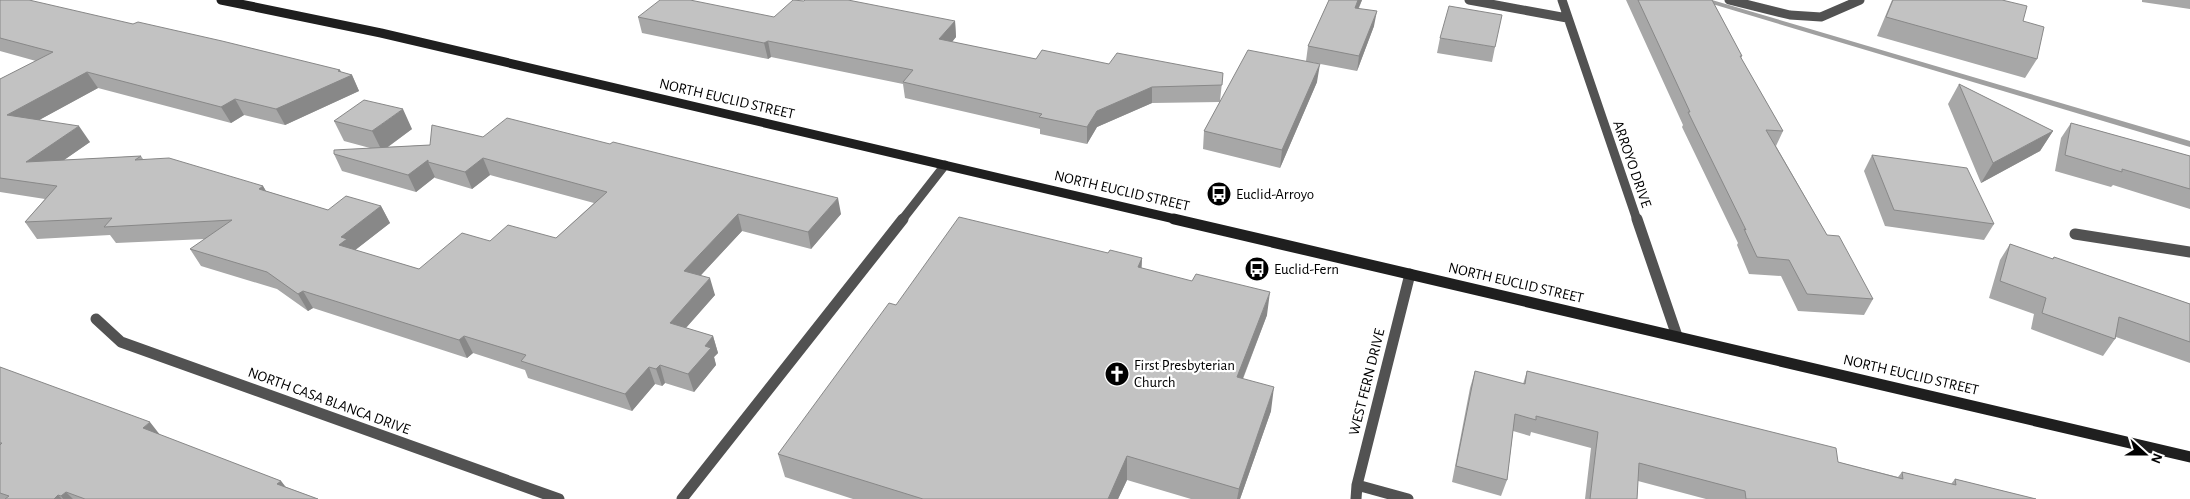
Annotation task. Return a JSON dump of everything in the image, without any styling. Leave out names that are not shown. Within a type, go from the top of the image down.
[{"type":"main road","name":"NORTH EUCLID STREET","points":[[221,0],[380,32],[2190,458]]},
{"type":"street","points":[[1469,0],[1567,18]]},
{"type":"street","name":"ARROYO DRIVE","points":[[1562,0],[1677,336]]},
{"type":"street","points":[[1729,0],[1790,15],[1821,17],[1860,0]]},
{"type":"street","points":[[682,499],[945,165]]},
{"type":"street","points":[[2075,234],[2190,252]]},
{"type":"street","name":"WEST FERN DRIVE","points":[[1356,499],[1357,485],[1410,274]]},
{"type":"street","name":"NORTH CASA BLANCA DRIVE","points":[[96,320],[121,342],[559,499]]},
{"type":"street","points":[[1357,485],[1408,499]]},
{"type":"building","points":[[0,0],[29,0],[133,24],[138,22],[340,70],[338,71],[352,75],[276,109],[235,99],[221,107],[87,72],[7,115],[79,126],[26,162],[141,156],[135,160],[169,158],[263,186],[259,189],[328,210],[346,196],[381,206],[341,237],[347,239],[339,245],[419,269],[462,233],[490,241],[508,225],[556,238],[607,192],[483,158],[465,172],[428,162],[428,160],[408,175],[334,154],[334,150],[430,145],[432,125],[483,137],[507,118],[610,144],[613,142],[838,198],[808,232],[738,214],[684,271],[710,278],[670,323],[713,336],[705,346],[711,348],[688,374],[660,365],[656,369],[649,367],[625,394],[521,361],[526,355],[464,336],[459,340],[303,291],[298,294],[267,272],[190,249],[232,220],[104,227],[112,218],[25,222],[57,186],[0,178],[0,79],[53,52],[0,38]]},
{"type":"building","points":[[660,0],[690,0],[774,17],[793,0],[848,0],[955,21],[939,39],[1036,59],[1042,50],[1109,64],[1117,53],[1223,73],[1222,85],[1152,87],[1097,111],[1087,127],[1039,117],[1042,114],[903,82],[913,70],[768,41],[764,43],[638,17]]},
{"type":"building","points":[[1329,0],[1358,0],[1355,8],[1377,11],[1359,56],[1308,46]]},
{"type":"building","points":[[1638,0],[1712,0],[1742,56],[1740,56],[1783,131],[1766,130],[1827,235],[1839,236],[1873,299],[1807,294],[1789,260],[1757,257],[1744,229],[1746,230],[1688,112],[1690,112]]},
{"type":"building","points":[[1893,0],[2002,0],[2027,6],[2023,21],[2044,27],[2037,59],[1886,17]]},
{"type":"building","points":[[1449,6],[1502,15],[1495,47],[1440,38]]},
{"type":"building","points":[[1248,50],[1320,64],[1282,150],[1204,131]]},
{"type":"building","points":[[1959,84],[2053,131],[1993,163]]},
{"type":"building","points":[[364,100],[403,109],[372,131],[334,121]]},
{"type":"building","points":[[2071,123],[2190,156],[2190,189],[2065,155]]},
{"type":"building","points":[[1872,155],[1967,168],[1994,224],[1894,210]]},
{"type":"building","name":"First Presbyterian Church","points":[[959,217],[1108,253],[1110,250],[1142,258],[1138,267],[1192,281],[1196,274],[1270,292],[1237,377],[1274,387],[1239,489],[1127,456],[1108,499],[923,499],[778,454],[889,303],[896,305]]},
{"type":"building","points":[[2010,244],[2053,259],[2054,257],[2190,304],[2190,342],[2119,317],[2115,339],[2042,313],[2046,298],[2000,281]]},
{"type":"building","points":[[0,367],[150,422],[143,428],[281,481],[277,484],[318,499],[85,499],[66,492],[54,499],[5,499],[9,496],[0,493],[0,445],[2,443],[0,443]]},
{"type":"building","points":[[1475,371],[1525,384],[1527,371],[1836,448],[1838,462],[1903,479],[1902,472],[1956,485],[1955,479],[2036,499],[1746,499],[1745,491],[1639,463],[1637,499],[1590,499],[1598,432],[1536,416],[1536,420],[1515,414],[1507,480],[1456,466]]},
{"type":"waterway","points":[[1703,0],[2190,144]]},
{"type":"place","name":"Euclid-Arroyo","points":[[1219,194]]},
{"type":"place","name":"Euclid-Fern","points":[[1257,269]]},
{"type":"place","name":"First Presbyterian Church","points":[[1117,374]]}]
